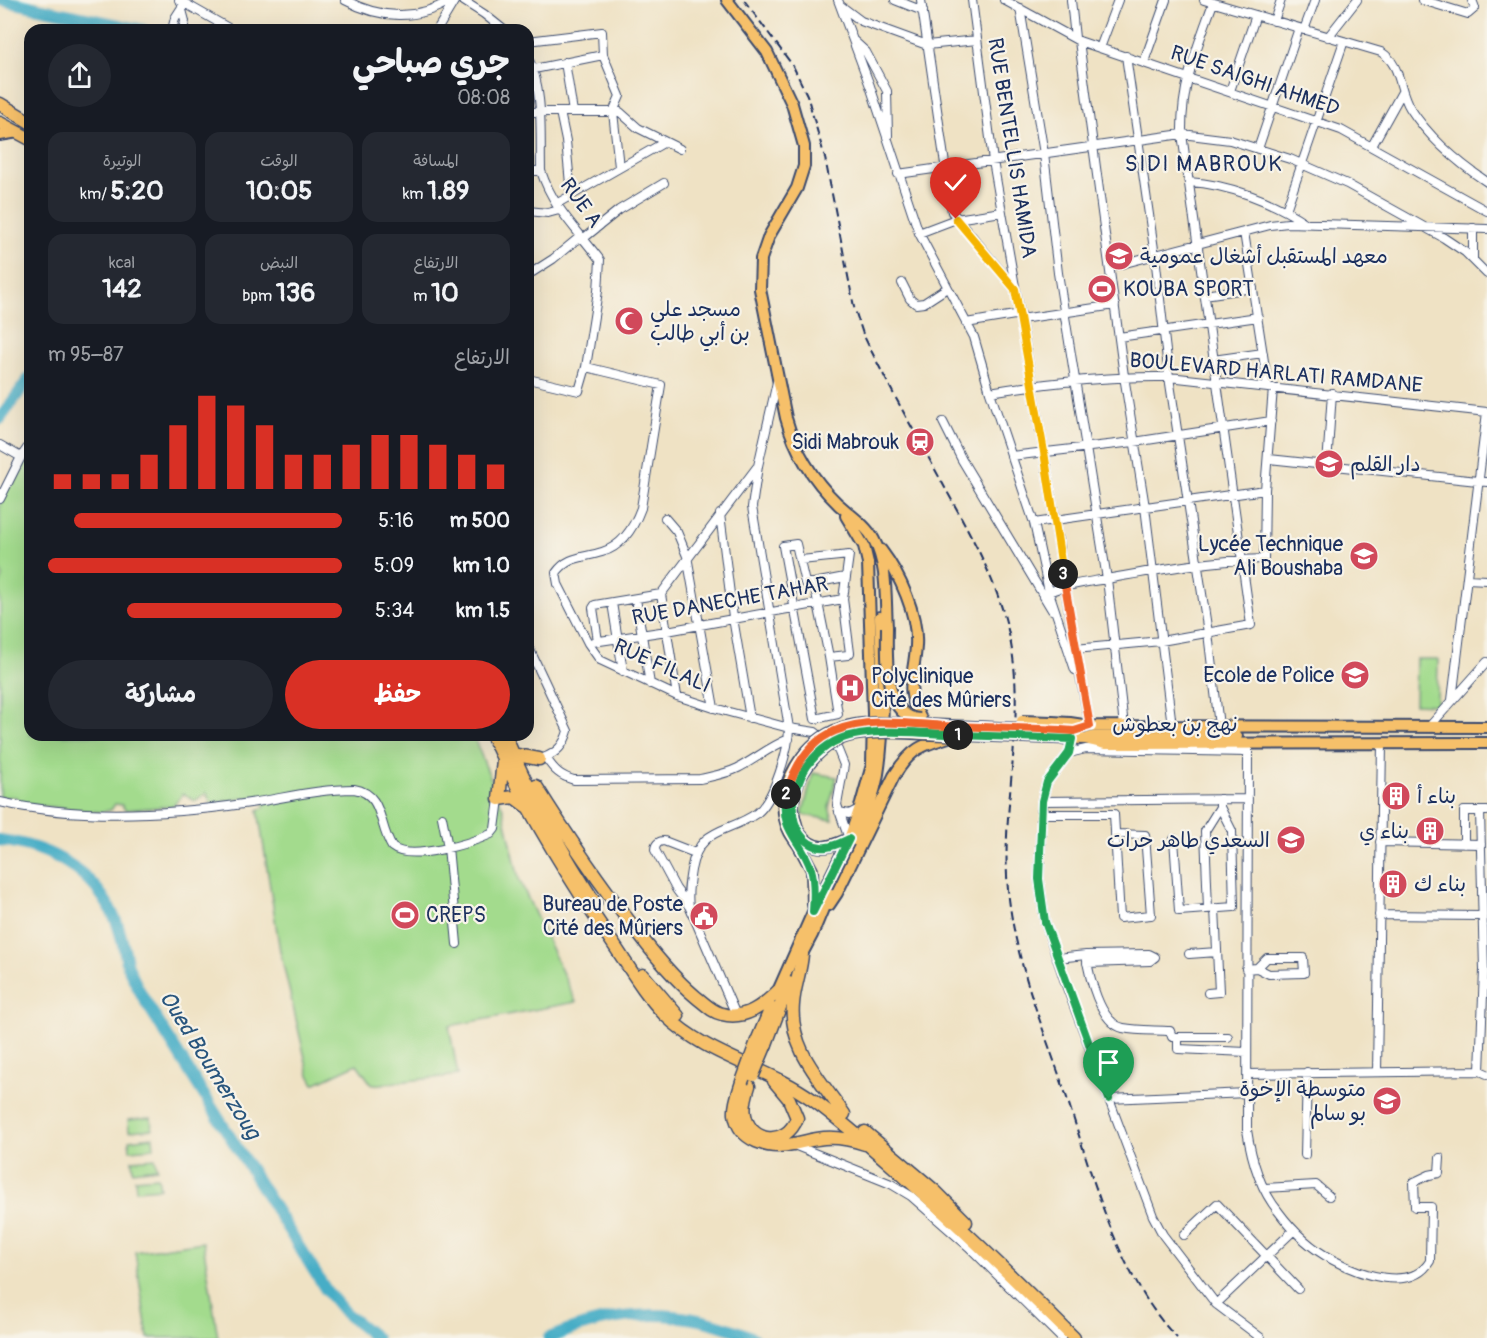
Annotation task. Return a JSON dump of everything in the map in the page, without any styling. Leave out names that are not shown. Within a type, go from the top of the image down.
[{"type":"highway","points":[[0,104],[24,118]]},
{"type":"highway","points":[[0,123],[24,136]]},
{"type":"highway","points":[[495,741],[513,782],[578,892],[650,999],[683,1031],[700,1043],[736,1062],[767,1074],[811,1099],[869,1146],[992,1256],[1074,1338]]},
{"type":"highway","points":[[508,741],[520,771],[577,875],[636,965],[671,1009],[698,1033],[738,1055],[794,1080],[844,1114],[935,1191],[1037,1294],[1085,1338]]},
{"type":"highway","points":[[509,741],[575,848],[608,895],[665,967],[683,986],[722,1015],[749,1013],[761,1007],[778,991]]},
{"type":"highway","points":[[517,755],[543,758]]},
{"type":"highway","points":[[527,771],[529,764],[543,758]]},
{"type":"highway","points":[[503,759],[499,799],[518,798],[532,813]]},
{"type":"highway","points":[[802,954],[801,970],[793,1003],[794,1035],[806,1062],[844,1114]]},
{"type":"highway","points":[[761,1042],[802,954]]},
{"type":"highway","points":[[778,991],[746,1083],[736,1104],[735,1113],[742,1131],[759,1143],[769,1146],[792,1145],[803,1140],[828,1138],[856,1141],[869,1146]]},
{"type":"highway","points":[[746,1083],[744,1114],[748,1125],[755,1133],[765,1137],[777,1138],[786,1135],[794,1126],[797,1118],[795,1110],[784,1092],[767,1074]]},
{"type":"main road","points":[[727,0],[766,51],[792,104],[804,146],[804,166],[797,188],[769,236],[760,259],[760,289],[790,435],[799,454],[824,490],[867,530],[890,561],[907,599],[915,626],[916,645],[911,678],[911,698],[921,719]]},
{"type":"main road","points":[[0,135],[18,132]]},
{"type":"main road","points":[[778,991],[849,839],[872,765],[873,714],[868,563],[864,546],[837,503]]},
{"type":"main road","points":[[802,954],[872,798],[878,776],[881,750],[882,668],[877,569],[869,542],[837,503]]},
{"type":"main road","points":[[874,540],[883,567],[888,668],[893,698],[905,715],[921,719],[1052,730],[1072,739],[1085,739]]},
{"type":"main road","points":[[849,839],[826,847],[814,846],[798,839],[790,832],[785,818],[784,804],[792,774],[808,751],[820,739],[835,731],[854,725],[875,723],[1074,731],[1090,726],[1127,726]]},
{"type":"main road","name":"نهج بن بعطوش","points":[[1127,726],[1487,727]]},
{"type":"main road","name":"نهج بن بعطوش","points":[[1127,726],[1180,730],[1487,733]]},
{"type":"main road","points":[[813,912],[812,870],[798,839],[793,805],[796,790],[810,762],[822,749],[853,735],[902,732],[958,735],[1052,730]]},
{"type":"main road","points":[[816,927],[837,893],[894,776],[905,759],[929,743],[958,735]]},
{"type":"main road","name":"نهج بن بعطوش","points":[[1085,739],[1098,735],[1487,738]]},
{"type":"main road","name":"نهج بن بعطوش","points":[[1085,739],[1105,744],[1248,747],[1382,742],[1487,743]]},
{"type":"street","points":[[345,0],[372,11],[408,16],[437,9],[453,0]]},
{"type":"street","points":[[440,24],[453,0]]},
{"type":"street","points":[[462,0],[496,24]]},
{"type":"street","points":[[895,0],[922,11]]},
{"type":"street","points":[[921,0],[952,212],[1015,289]]},
{"type":"street","name":"RUE BENTELLIS HAMIDA","points":[[972,0],[993,161],[1044,452],[1072,651]]},
{"type":"street","name":"RUE SAIGHI AHMED","points":[[1005,0],[1077,39],[1100,48],[1341,130],[1487,211]]},
{"type":"street","points":[[1071,0],[1094,147],[1124,376],[1145,507],[1172,726]]},
{"type":"street","points":[[1100,48],[1118,0]]},
{"type":"street","points":[[1144,62],[1166,0]]},
{"type":"street","points":[[1204,0],[1381,52],[1391,59],[1411,111],[1446,152],[1487,182]]},
{"type":"street","points":[[1274,21],[1281,0]]},
{"type":"street","points":[[1257,149],[1301,29],[1315,0]]},
{"type":"street","points":[[1328,37],[1357,0]]},
{"type":"street","points":[[1422,0],[1468,14],[1475,8],[1472,0]]},
{"type":"street","points":[[839,3],[861,21],[927,45],[977,40]]},
{"type":"street","points":[[839,3],[920,233],[974,338],[1034,523],[1049,592],[1072,651],[1090,726]]},
{"type":"street","points":[[1072,651],[1161,640],[1251,625],[1182,134],[1187,77],[1219,3]]},
{"type":"street","points":[[174,24],[181,5]]},
{"type":"street","points":[[181,5],[184,24]]},
{"type":"street","points":[[181,5],[220,24]]},
{"type":"street","points":[[1020,8],[1044,154],[1058,273],[1088,448],[1127,726]]},
{"type":"street","points":[[1230,91],[1256,15]]},
{"type":"street","points":[[534,40],[602,32],[603,55],[620,96],[613,112],[619,167]]},
{"type":"street","points":[[853,40],[866,52],[887,91],[888,143]]},
{"type":"street","points":[[1286,210],[1344,41]]},
{"type":"street","points":[[534,69],[603,55]]},
{"type":"street","points":[[1126,56],[1155,256],[1169,377],[1208,633],[1219,726]]},
{"type":"street","points":[[565,63],[573,112]]},
{"type":"street","name":"RUE A","points":[[534,69],[539,112],[541,171],[557,207],[600,260],[598,291],[586,367]]},
{"type":"street","points":[[1372,146],[1402,92]]},
{"type":"street","points":[[534,112],[620,112],[639,128],[680,149]]},
{"type":"street","points":[[560,112],[566,141],[571,195]]},
{"type":"street","points":[[898,174],[1182,134],[1230,140],[1302,164],[1347,184],[1444,238],[1473,259],[1487,274]]},
{"type":"street","points":[[534,212],[548,213],[571,195],[665,142]]},
{"type":"street","points":[[534,171],[541,171]]},
{"type":"street","points":[[1189,182],[1219,185],[1286,210],[1307,224]]},
{"type":"street","points":[[534,271],[576,240],[584,238],[619,210],[664,183]]},
{"type":"street","points":[[920,233],[956,219],[1002,212]]},
{"type":"street","points":[[1110,267],[1270,225],[1487,229]]},
{"type":"street","points":[[1473,228],[1473,259]]},
{"type":"street","points":[[1049,592],[1064,585],[1197,564],[1264,559],[1265,490],[1271,421],[1270,388],[1244,232]]},
{"type":"street","points":[[902,283],[910,299],[916,304],[924,303],[947,288]]},
{"type":"street","points":[[1204,295],[1253,288]]},
{"type":"street","points":[[966,323],[1115,305]]},
{"type":"street","points":[[1119,337],[1258,317]]},
{"type":"street","points":[[1213,360],[1263,353]]},
{"type":"street","points":[[534,380],[579,391],[586,367]]},
{"type":"street","name":"RUE FILALI","points":[[586,367],[662,386],[641,507],[635,525],[614,546],[603,552],[571,559],[556,573],[558,584],[588,643],[600,660],[677,696],[750,718],[815,732],[838,750],[844,765],[837,805],[839,812]]},
{"type":"street","points":[[736,1015],[689,906],[687,895],[695,853],[702,842],[758,812],[766,803],[789,739],[752,507],[758,466],[779,375]]},
{"type":"street","name":"BOULEVARD HARLATI RAMDANE","points":[[990,392],[1076,380],[1124,376],[1169,377],[1332,393],[1487,412]]},
{"type":"street","points":[[1327,465],[1332,393]]},
{"type":"street","points":[[1452,700],[1467,579],[1483,481],[1487,412]]},
{"type":"street","points":[[1011,456],[1134,442],[1271,421]]},
{"type":"street","points":[[943,422],[962,460],[1059,622]]},
{"type":"street","points":[[4,447],[21,457]]},
{"type":"street","points":[[0,499],[24,453]]},
{"type":"street","points":[[1269,459],[1483,481]]},
{"type":"street","points":[[677,696],[661,594],[687,556],[758,466]]},
{"type":"street","points":[[1034,523],[1265,490]]},
{"type":"street","points":[[720,514],[733,618],[750,718]]},
{"type":"street","points":[[665,518],[677,532],[687,556],[714,708]]},
{"type":"street","points":[[814,583],[838,714],[815,718],[783,546],[796,544],[805,583],[845,577]]},
{"type":"street","points":[[801,560],[849,554],[843,599],[849,653],[829,657]]},
{"type":"street","points":[[1467,579],[1487,580]]},
{"type":"street","points":[[598,641],[593,608],[595,605],[661,594]]},
{"type":"street","points":[[636,598],[644,635],[650,684]]},
{"type":"street","name":"RUE DANECHE TAHAR","points":[[588,643],[843,599]]},
{"type":"street","points":[[612,603],[623,671]]},
{"type":"street","points":[[534,659],[568,731],[565,741],[558,750],[543,758],[564,777],[574,780],[700,779],[718,776],[789,739]]},
{"type":"street","points":[[1429,727],[1487,662]]},
{"type":"street","points":[[1072,739],[1069,753],[1047,782],[1042,801],[1040,891],[1045,922],[1153,1216],[1169,1243],[1216,1304],[1261,1338]]},
{"type":"street","points":[[1377,1072],[1382,742]]},
{"type":"street","points":[[1069,753],[1086,749],[1248,747],[1247,1130],[1250,1150],[1265,1188],[1276,1209],[1294,1230],[1332,1260],[1353,1269],[1384,1278],[1404,1278],[1417,1275],[1430,1261],[1431,1207],[1415,1207],[1414,1182],[1439,1173],[1440,1158]]},
{"type":"street","points":[[0,802],[51,811],[116,814],[217,807],[354,789],[363,790],[372,796],[386,836],[395,850],[415,852],[448,847],[491,834],[495,829],[499,799]]},
{"type":"street","points":[[1042,801],[1220,803],[1248,799]]},
{"type":"street","points":[[1174,839],[1179,910],[1234,907],[1232,831],[1220,803]]},
{"type":"street","points":[[1208,993],[1219,992],[1205,831],[1220,803]]},
{"type":"street","points":[[839,812],[849,814],[859,809]]},
{"type":"street","points":[[1248,1074],[1484,1073],[1481,844],[1483,811],[1464,811],[1464,844]]},
{"type":"street","points":[[839,812],[849,839]]},
{"type":"street","points":[[1041,814],[1114,814],[1115,834],[1120,918],[1151,915],[1145,835],[1115,834]]},
{"type":"street","points":[[442,817],[448,847],[458,944]]},
{"type":"street","points":[[689,906],[676,889],[655,850],[657,843],[664,841],[695,853]]},
{"type":"street","points":[[1380,842],[1481,844]]},
{"type":"street","points":[[1379,915],[1482,916]]},
{"type":"street","points":[[1189,954],[1217,951]]},
{"type":"street","points":[[1057,958],[1124,958]]},
{"type":"street","points":[[1246,969],[1257,968],[1269,974],[1304,973],[1303,958],[1267,958],[1257,968]]},
{"type":"street","points":[[1086,959],[1094,991],[1108,1021],[1121,1028],[1170,1031],[1172,1037],[1228,1036]]},
{"type":"street","points":[[1178,1037],[1178,1049],[1247,1052]]},
{"type":"street","points":[[1305,1155],[1307,1072]]},
{"type":"street","points":[[1109,1099],[1166,1099],[1247,1093]]},
{"type":"street","points":[[792,1145],[891,1184],[911,1196],[969,1247],[1061,1338]]},
{"type":"street","points":[[1265,1188],[1316,1185],[1329,1196]]},
{"type":"street","points":[[1184,1235],[1217,1204],[1298,1289]]},
{"type":"street","points":[[1216,1304],[1294,1230]]},
{"type":"green space","name":"CREPS","points":[[24,463],[24,741],[475,741],[503,809],[519,879],[576,1002],[449,1026],[458,1075],[372,1085],[357,1064],[314,1084],[309,1075],[280,951],[258,810],[265,807],[261,796],[211,803],[207,793],[195,801],[183,794],[173,806],[125,810],[122,805],[115,804],[111,810],[100,812],[22,804],[16,797],[0,797],[0,585],[3,577],[0,569],[0,500],[17,467]]},
{"type":"green space","points":[[1416,659],[1438,659],[1437,705],[1415,704]]},
{"type":"green space","points":[[813,773],[837,777],[829,807],[833,820],[802,815]]},
{"type":"green space","points":[[151,1118],[152,1129],[129,1131],[128,1120]]},
{"type":"green space","points":[[153,1137],[154,1148],[130,1150],[129,1140]]},
{"type":"green space","points":[[155,1158],[157,1168],[133,1171],[132,1160]]},
{"type":"green space","points":[[158,1177],[160,1188],[136,1190],[135,1179]]},
{"type":"green space","points":[[203,1242],[218,1338],[148,1338],[135,1252]]},
{"type":"waterway","name":"Oued Boumerzoug","points":[[0,0],[115,24]]},
{"type":"waterway","name":"Oued Boumerzoug","points":[[0,419],[24,385]]},
{"type":"waterway","name":"Oued Boumerzoug","points":[[0,840],[19,843],[54,856],[84,875],[96,888],[116,921],[128,966],[144,999],[326,1290],[345,1313],[376,1338]]},
{"type":"waterway","name":"Oued Boumerzoug","points":[[549,1338],[600,1321],[651,1315],[676,1316],[702,1321],[753,1338]]},
{"type":"railway","points":[[744,0],[793,66],[807,95],[825,158],[854,307],[863,334],[892,392],[974,541],[999,599],[1010,639],[1016,698],[1008,817],[1007,876],[1020,958],[1096,1187],[1121,1253],[1155,1312],[1177,1338]]},
{"type":"place","name":"معهد المستقبل أشغال عمومية","points":[[1119,256]]},
{"type":"place","name":"KOUBA SPORT","points":[[1102,289]]},
{"type":"place","name":"مسجد علي بن أبي طالب","points":[[629,321]]},
{"type":"place","name":"Sidi Mabrouk","points":[[920,442]]},
{"type":"place","name":"دار القلم","points":[[1329,464]]},
{"type":"place","name":"Lycée Technique Ali Boushaba","points":[[1364,556]]},
{"type":"place","name":"Ecole de Police","points":[[1355,675]]},
{"type":"place","name":"Polyclinique Cité des Mûriers","points":[[850,688]]},
{"type":"place","name":"بناء أ","points":[[1396,796]]},
{"type":"place","name":"بناء ي","points":[[1430,831]]},
{"type":"place","name":"السعدي طاهر حرات","points":[[1291,840]]},
{"type":"place","name":"بناء ك","points":[[1393,884]]},
{"type":"place","name":"CREPS","points":[[405,915]]},
{"type":"place","name":"Bureau de Poste Cité des Mûriers","points":[[704,916]]},
{"type":"place","name":"متوسطة الإخوة بو سالم","points":[[1387,1101]]},
{"type":"district","name":"SIDI MABROUK","points":[[1204,164]]},
{"type":"route","points":[[956,219],[1015,289],[1022,319],[1075,649],[1090,726],[1074,731],[875,723],[854,725],[820,739],[808,751],[792,774],[784,804],[785,818],[790,832],[812,870],[813,912],[849,839],[826,847],[814,846],[806,842],[799,833],[795,821],[793,805],[796,790],[810,762],[822,749],[853,735],[902,732],[1072,739],[1069,753],[1052,774],[1044,791],[1041,814],[1040,891],[1045,922],[1109,1099]]}]
